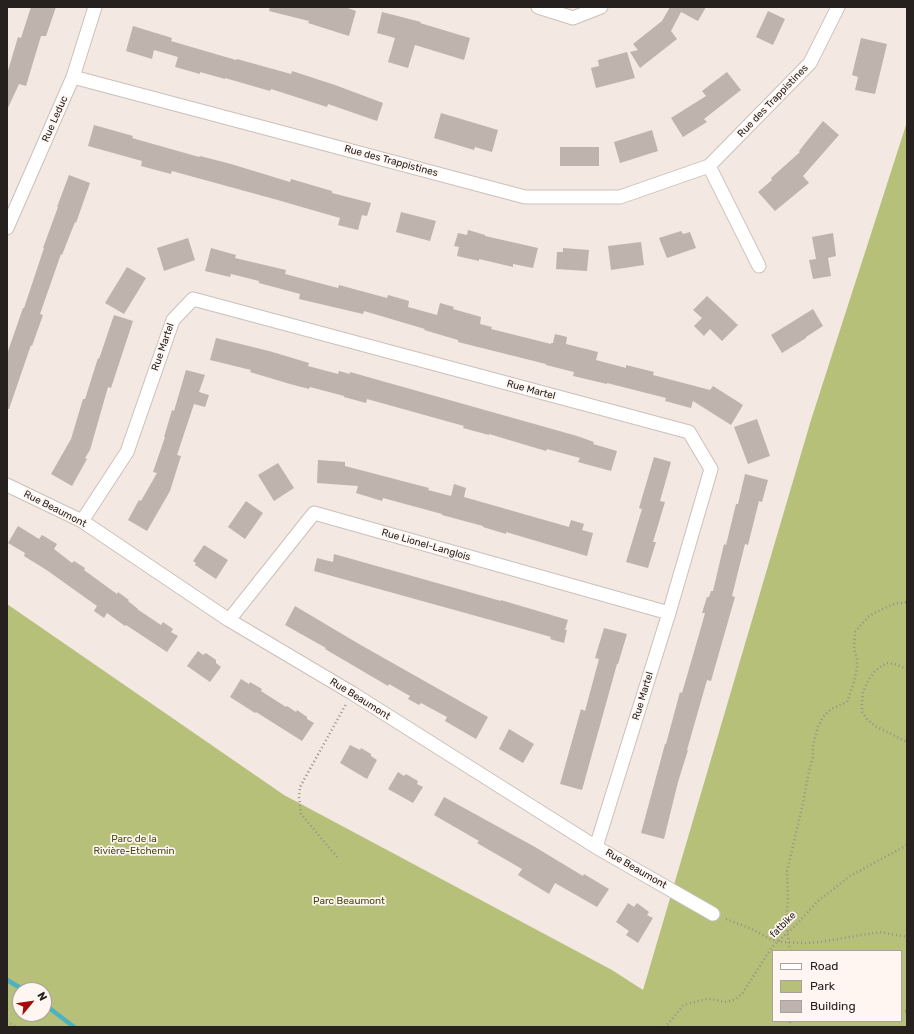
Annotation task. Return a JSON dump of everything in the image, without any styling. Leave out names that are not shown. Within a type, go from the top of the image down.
[{"type":"street","name":"Rue Leduc","points":[[7,228],[73,77],[95,7]]},
{"type":"street","points":[[538,7],[573,18],[601,7]]},
{"type":"street","name":"Rue des Trappistines","points":[[73,77],[525,197],[620,197],[709,166],[810,63],[838,7]]},
{"type":"street","points":[[709,166],[759,266]]},
{"type":"street","name":"Rue Martel","points":[[82,521],[127,452],[173,320],[193,299],[689,432],[711,470],[669,613],[596,847]]},
{"type":"street","name":"Rue Beaumont","points":[[7,485],[82,521],[229,620],[352,693],[596,847],[713,914]]},
{"type":"street","name":"Rue Lionel-Langlois","points":[[229,620],[314,513],[669,613]]},
{"type":"path","points":[[790,950],[786,922],[788,900],[787,871],[813,757],[813,745],[818,727],[823,717],[831,709],[847,702],[854,682],[857,667],[857,659],[854,649],[855,632],[868,617],[874,613],[894,604],[907,602]]},
{"type":"path","points":[[907,668],[887,663],[874,672],[863,692],[862,712],[875,726],[907,742]]},
{"type":"path","points":[[337,857],[301,814],[299,797],[300,787],[352,693]]},
{"type":"path","name":"fatbike","points":[[664,1027],[683,1006],[687,1004],[707,999],[725,1002],[734,1000],[742,994],[772,947],[796,925],[818,901],[845,879],[907,845]]},
{"type":"path","points":[[713,914],[752,929],[761,935],[789,943],[820,942],[880,932],[907,937]]},
{"type":"path","points":[[7,1022],[17,1027]]},
{"type":"green space","name":"Parc de la Rivière-Etchemin","points":[[907,122],[907,1027],[7,1027],[7,604],[284,795],[612,970],[643,990],[811,420]]},
{"type":"building","points":[[31,7],[56,7],[46,36],[41,36],[26,86],[19,84],[7,110],[7,74],[18,37],[21,38]]},
{"type":"building","points":[[270,7],[345,7],[356,11],[349,36],[308,23],[309,21],[269,11]]},
{"type":"building","points":[[670,7],[706,7],[698,21],[681,12],[671,31],[677,39],[640,68],[630,52],[638,50],[633,44],[662,21]]},
{"type":"building","points":[[768,11],[785,19],[773,45],[756,37]]},
{"type":"building","points":[[382,12],[421,22],[420,23],[470,38],[464,60],[415,45],[408,68],[388,62],[395,38],[377,33]]},
{"type":"building","points":[[133,26],[172,38],[171,41],[236,60],[237,59],[291,74],[292,71],[383,103],[377,121],[328,104],[327,107],[271,89],[270,91],[225,78],[200,72],[200,74],[175,67],[178,57],[154,50],[152,59],[126,51]]},
{"type":"building","points":[[861,38],[887,44],[875,94],[855,90],[858,77],[852,75]]},
{"type":"building","points":[[627,52],[635,78],[596,88],[591,68],[599,66],[598,60]]},
{"type":"building","points":[[727,72],[741,90],[704,119],[707,122],[683,137],[671,118],[706,96],[702,91]]},
{"type":"building","points":[[441,113],[498,130],[492,152],[475,147],[474,150],[434,138]]},
{"type":"building","points":[[823,121],[839,135],[803,176],[809,183],[775,211],[758,192],[800,152],[799,151]]},
{"type":"building","points":[[94,125],[133,136],[132,138],[199,157],[231,164],[290,182],[291,179],[332,191],[332,193],[371,203],[367,216],[362,215],[358,230],[338,225],[340,218],[172,171],[171,174],[141,166],[142,161],[88,146]]},
{"type":"building","points":[[652,130],[658,151],[620,163],[614,142]]},
{"type":"building","points":[[560,147],[599,147],[599,166],[560,166]]},
{"type":"building","points":[[69,175],[90,183],[76,223],[75,222],[62,255],[61,254],[40,314],[43,315],[9,409],[7,409],[7,354]]},
{"type":"building","points":[[401,212],[436,221],[430,241],[396,232]]},
{"type":"building","points":[[468,230],[485,236],[538,248],[533,268],[513,264],[513,267],[479,259],[479,261],[457,256],[459,247],[454,246],[458,233],[467,235]]},
{"type":"building","points":[[681,231],[683,234],[690,232],[696,248],[667,258],[659,238]]},
{"type":"building","points":[[833,233],[836,256],[828,258],[831,276],[813,279],[809,260],[816,259],[812,237]]},
{"type":"building","points":[[188,238],[195,260],[164,271],[157,248]]},
{"type":"building","points":[[641,242],[644,265],[611,270],[608,246]]},
{"type":"building","points":[[211,248],[236,255],[235,258],[286,270],[285,274],[338,288],[339,285],[387,298],[388,295],[409,301],[408,307],[437,315],[440,303],[454,307],[453,309],[481,317],[480,324],[492,327],[491,329],[551,344],[553,343],[555,334],[567,337],[566,344],[598,352],[596,360],[626,368],[626,365],[654,372],[653,375],[710,390],[713,386],[743,405],[731,425],[693,401],[691,408],[665,401],[666,398],[573,376],[574,372],[546,364],[458,342],[458,340],[424,330],[425,329],[364,311],[363,314],[299,299],[300,294],[259,283],[259,281],[231,274],[230,277],[205,271]]},
{"type":"building","points":[[563,248],[589,250],[587,271],[556,269],[557,252],[563,252]]},
{"type":"building","points":[[127,267],[146,278],[124,314],[105,303]]},
{"type":"building","points":[[707,296],[738,325],[722,341],[710,329],[704,336],[694,326],[702,318],[693,310]]},
{"type":"building","points":[[813,309],[823,326],[782,353],[771,335]]},
{"type":"building","points":[[114,315],[133,321],[111,388],[108,387],[90,450],[85,458],[87,459],[72,486],[51,474],[71,439],[83,399],[85,399]]},
{"type":"building","points":[[216,338],[269,351],[309,363],[308,366],[338,374],[339,371],[350,374],[350,372],[577,436],[594,442],[593,444],[617,451],[611,471],[578,462],[580,458],[547,449],[546,451],[367,399],[366,403],[310,387],[309,389],[250,372],[251,370],[210,360]]},
{"type":"building","points":[[186,370],[205,375],[199,392],[209,395],[205,407],[194,404],[177,455],[181,456],[170,491],[147,531],[128,520],[157,473],[153,472],[165,437],[172,410],[174,411]]},
{"type":"building","points":[[757,419],[770,456],[748,464],[734,427]]},
{"type":"building","points":[[654,457],[671,462],[660,501],[665,502],[653,542],[656,542],[648,568],[626,562],[642,509],[639,508]]},
{"type":"building","points":[[318,460],[345,462],[345,466],[429,488],[428,490],[451,496],[454,484],[466,488],[464,497],[569,527],[571,520],[584,524],[582,530],[593,533],[587,556],[383,498],[382,501],[356,493],[358,486],[317,483]]},
{"type":"building","points":[[278,463],[294,488],[274,501],[258,475]]},
{"type":"building","points":[[745,474],[768,480],[762,502],[759,501],[748,545],[745,544],[732,596],[735,597],[711,681],[707,680],[678,782],[664,839],[641,833],[680,692],[682,693],[705,613],[702,613],[707,597],[709,597],[711,591],[713,591],[724,544],[726,545]]},
{"type":"building","points":[[246,501],[263,513],[245,539],[228,527]]},
{"type":"building","points":[[18,526],[39,539],[42,535],[57,544],[54,549],[72,563],[74,561],[85,568],[84,570],[117,594],[118,592],[129,600],[128,601],[137,609],[161,625],[163,622],[173,629],[171,632],[178,636],[167,652],[107,613],[104,618],[94,611],[97,606],[24,556],[25,553],[8,543]]},
{"type":"building","points":[[204,545],[228,560],[216,579],[195,565],[196,563],[193,561]]},
{"type":"building","points":[[334,554],[568,620],[565,630],[567,630],[564,643],[550,639],[551,637],[314,571],[317,558],[333,562]]},
{"type":"building","points":[[295,606],[488,717],[476,739],[445,721],[447,717],[421,703],[419,705],[408,699],[410,696],[389,684],[388,686],[285,625]]},
{"type":"building","points":[[604,628],[627,634],[617,664],[582,790],[560,784],[581,709],[585,711],[599,659],[595,658]]},
{"type":"building","points":[[198,651],[203,655],[206,653],[216,660],[216,663],[221,667],[210,682],[187,666]]},
{"type":"building","points":[[241,679],[262,689],[261,691],[286,707],[287,706],[296,712],[297,710],[314,723],[302,741],[230,697]]},
{"type":"building","points":[[509,729],[534,744],[523,763],[499,749]]},
{"type":"building","points":[[350,745],[360,750],[361,748],[377,760],[367,779],[340,763]]},
{"type":"building","points":[[398,772],[404,776],[406,774],[418,781],[417,784],[423,787],[413,803],[388,789]]},
{"type":"building","points":[[444,797],[535,847],[583,876],[584,874],[609,889],[597,907],[555,883],[549,894],[518,875],[522,869],[477,843],[479,841],[434,815]]},
{"type":"building","points":[[628,903],[634,907],[637,903],[649,912],[647,915],[653,918],[638,943],[626,935],[629,931],[616,922]]},
{"type":"waterway","points":[[7,980],[12,983]]},
{"type":"waterway","points":[[52,1010],[74,1027]]},
{"type":"park label","name":"Parc Beaumont","points":[[349,901]]}]
